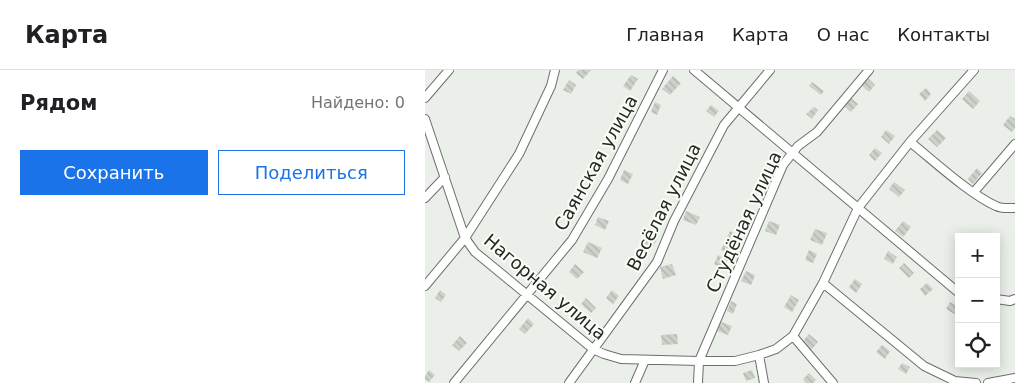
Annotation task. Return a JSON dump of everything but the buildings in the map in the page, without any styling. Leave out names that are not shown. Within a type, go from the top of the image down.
[{"type":"street","points":[[425,98],[449,70]]},
{"type":"street","points":[[425,286],[465,238],[519,154],[551,86],[555,70]]},
{"type":"street","name":"Саянская улица","points":[[454,383],[572,240],[608,179],[663,70]]},
{"type":"street","points":[[694,70],[955,290]]},
{"type":"street","name":"Весёлая улица","points":[[569,383],[657,262],[674,221],[723,125],[770,70]]},
{"type":"street","name":"Студёная улица","points":[[698,383],[699,361],[783,166],[798,146],[817,132],[869,70]]},
{"type":"street","name":"Нагорная улица","points":[[425,119],[465,238],[475,252],[593,349],[621,359],[735,361],[775,349],[793,336],[823,283],[858,208],[910,142],[974,70]]},
{"type":"street","points":[[910,142],[974,192],[996,206],[1015,208]]},
{"type":"street","points":[[974,192],[1015,144]]},
{"type":"street","points":[[425,198],[445,177]]},
{"type":"street","points":[[823,283],[923,366],[955,381],[976,383]]},
{"type":"street","points":[[1000,300],[1015,300]]},
{"type":"street","points":[[793,336],[833,383]]},
{"type":"street","points":[[759,355],[764,383]]},
{"type":"street","points":[[635,383],[645,360]]},
{"type":"street","points":[[989,383],[1015,378]]}]
